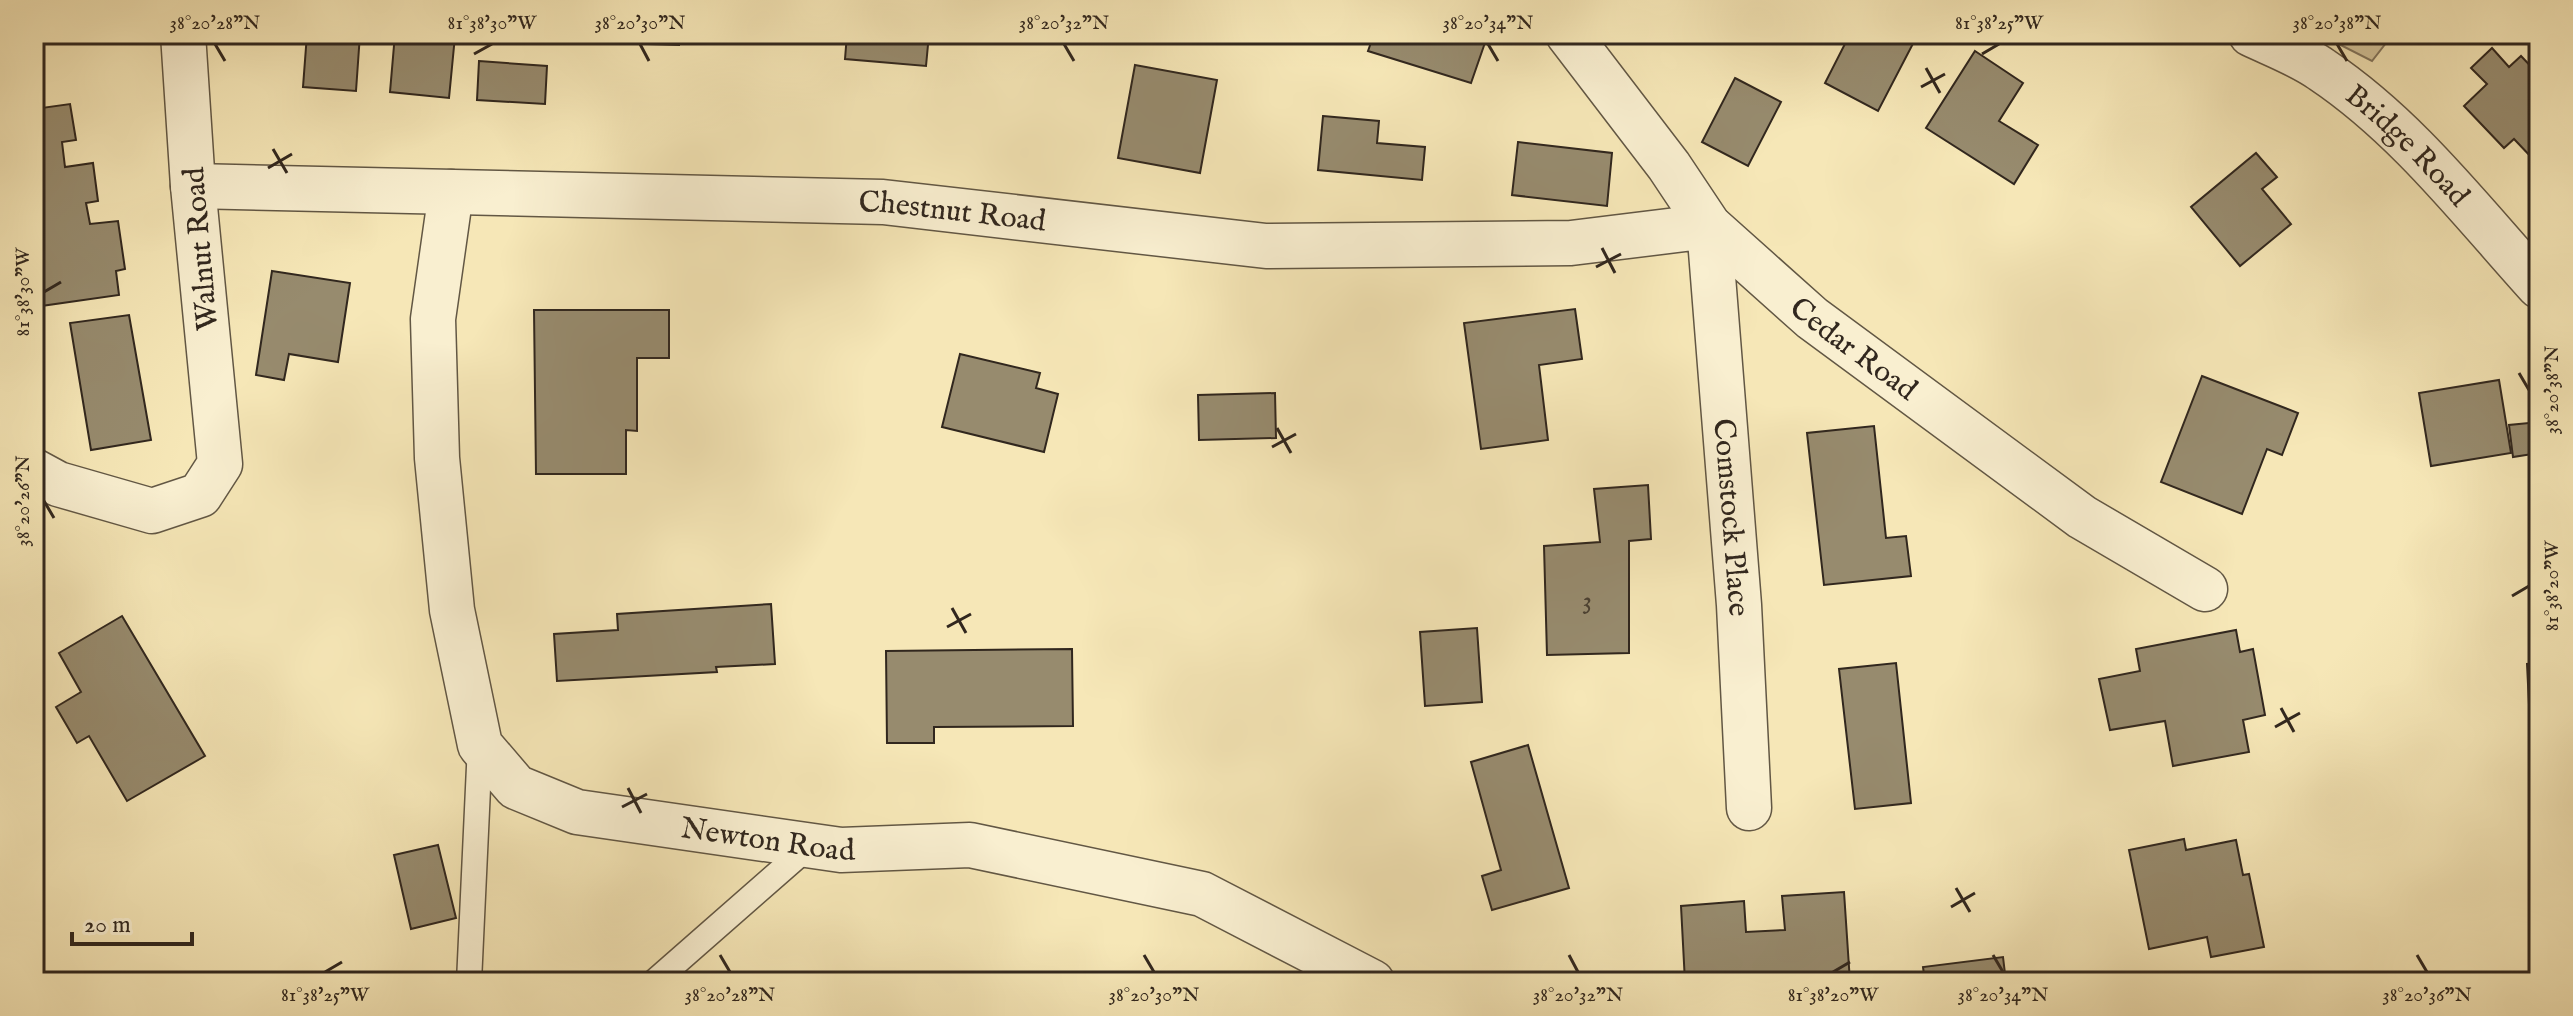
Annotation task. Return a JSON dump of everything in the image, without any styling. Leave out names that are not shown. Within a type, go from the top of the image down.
[{"type":"street","name":"Walnut Road","points":[[34,471],[58,484],[152,511],[200,495],[220,464],[193,186],[183,34]]},
{"type":"street","name":"Cedar Road","points":[[1568,34],[1660,155],[1709,226],[1812,318],[2082,517],[2205,589]]},
{"type":"street","name":"Bridge Road","points":[[2251,34],[2320,69],[2374,110],[2409,143],[2539,286]]},
{"type":"street","name":"Chestnut Road","points":[[193,186],[883,202],[1266,246],[1571,243],[1709,226]]},
{"type":"street","name":"Newton Road","points":[[451,192],[433,319],[437,458],[452,610],[480,745],[516,787],[577,812],[841,850],[970,845],[1202,894],[1372,982]]},
{"type":"street","name":"Comstock Place","points":[[1709,226],[1739,605],[1749,808]]},
{"type":"lane","points":[[469,982],[480,745]]},
{"type":"lane","points":[[654,982],[808,847]]},
{"type":"shaded area","points":[[2319,34],[2393,34],[2372,61]]},
{"type":"building","points":[[307,34],[360,34],[356,91],[303,87]]},
{"type":"building","points":[[395,34],[455,36],[449,98],[390,92]]},
{"type":"building","points":[[616,34],[679,34],[679,45],[615,43]]},
{"type":"building","points":[[847,34],[929,34],[926,66],[845,59]]},
{"type":"building","points":[[1316,34],[1316,37],[1244,36]]},
{"type":"building","points":[[1374,34],[1488,34],[1471,83],[1368,51]]},
{"type":"building","points":[[1850,34],[1918,34],[1878,111],[1825,83]]},
{"type":"building","points":[[2492,48],[2509,67],[2521,56],[2539,75],[2539,153],[2533,159],[2514,139],[2504,148],[2464,106],[2487,84],[2471,68]]},
{"type":"building","points":[[1975,51],[2023,83],[1999,121],[2038,145],[2014,184],[1926,128]]},
{"type":"building","points":[[479,61],[547,66],[545,104],[477,100]]},
{"type":"building","points":[[1135,65],[1217,80],[1200,173],[1118,158]]},
{"type":"building","points":[[1735,78],[1781,102],[1748,166],[1702,142]]},
{"type":"building","points":[[70,104],[76,140],[62,142],[65,167],[93,163],[98,201],[86,203],[90,224],[118,221],[125,269],[116,271],[119,295],[34,307],[34,109]]},
{"type":"building","points":[[1323,116],[1379,121],[1377,143],[1425,147],[1422,180],[1318,170]]},
{"type":"building","points":[[1518,142],[1612,153],[1607,206],[1512,195]]},
{"type":"building","points":[[2256,153],[2277,177],[2262,189],[2291,224],[2240,266],[2191,207]]},
{"type":"building","points":[[272,271],[350,283],[338,362],[289,354],[284,380],[256,375]]},
{"type":"building","points":[[1575,309],[1582,359],[1539,365],[1548,440],[1481,449],[1464,323]]},
{"type":"building","points":[[534,310],[669,310],[669,358],[637,358],[637,431],[626,430],[626,474],[536,474]]},
{"type":"building","points":[[129,315],[151,440],[91,450],[70,323]]},
{"type":"building","points":[[960,354],[1040,373],[1036,388],[1058,394],[1044,452],[942,427]]},
{"type":"building","points":[[2202,376],[2298,413],[2282,455],[2267,449],[2242,514],[2161,482]]},
{"type":"building","points":[[2499,380],[2511,453],[2431,466],[2419,393]]},
{"type":"building","points":[[1275,393],[1276,438],[1199,440],[1198,395]]},
{"type":"building","points":[[2539,422],[2539,453],[2513,457],[2509,425]]},
{"type":"building","points":[[1874,426],[1886,538],[1906,536],[1911,576],[1824,585],[1807,433]]},
{"type":"building","points":[[1648,485],[1651,539],[1629,541],[1629,653],[1547,655],[1544,546],[1600,542],[1594,489]]},
{"type":"building","points":[[771,604],[775,664],[716,667],[717,672],[557,681],[554,634],[618,630],[617,614]]},
{"type":"building","points":[[122,616],[205,756],[127,801],[89,736],[77,743],[56,707],[81,692],[59,653]]},
{"type":"building","points":[[1477,628],[1482,702],[1425,706],[1420,632]]},
{"type":"building","points":[[2236,630],[2240,652],[2253,649],[2265,715],[2243,720],[2249,752],[2173,766],[2165,721],[2110,730],[2099,679],[2140,671],[2136,649]]},
{"type":"building","points":[[1072,649],[1073,726],[934,727],[934,743],[887,743],[886,651]]},
{"type":"building","points":[[1896,663],[1911,803],[1855,809],[1839,669]]},
{"type":"building","points":[[2539,663],[2539,765],[2532,765],[2527,664]]},
{"type":"building","points":[[1528,745],[1569,888],[1492,910],[1482,876],[1501,870],[1471,762]]},
{"type":"building","points":[[2184,839],[2186,850],[2236,840],[2243,875],[2249,874],[2264,947],[2211,957],[2207,937],[2149,949],[2129,850]]},
{"type":"building","points":[[438,845],[456,918],[411,929],[394,855]]},
{"type":"building","points":[[1844,892],[1850,982],[1685,982],[1681,906],[1744,901],[1746,932],[1785,930],[1782,896]]},
{"type":"building","points":[[2003,957],[2006,982],[1925,982],[1923,967]]}]
